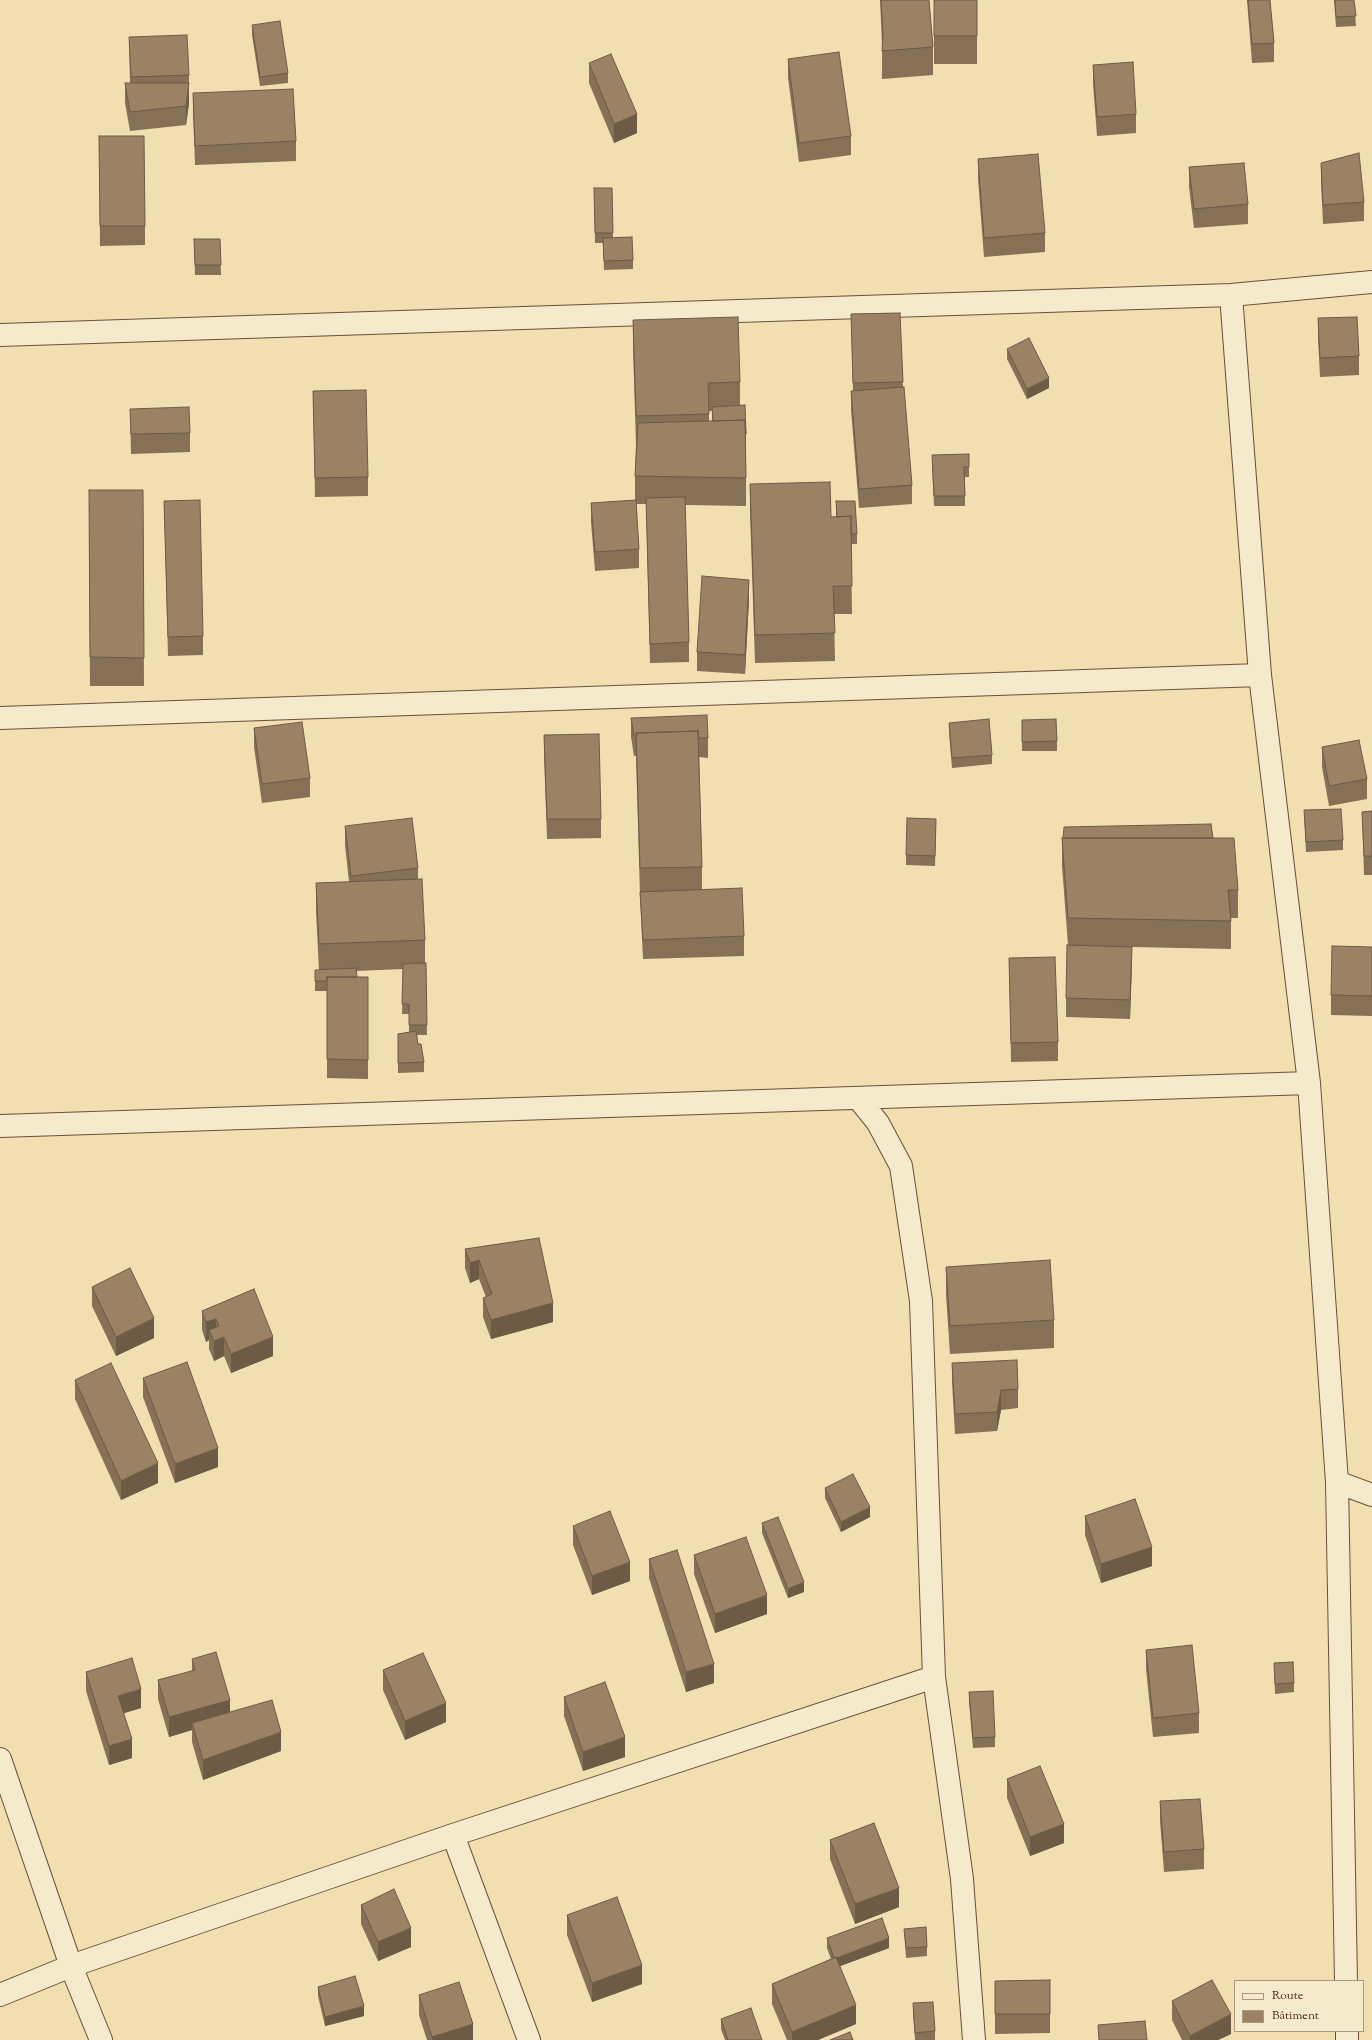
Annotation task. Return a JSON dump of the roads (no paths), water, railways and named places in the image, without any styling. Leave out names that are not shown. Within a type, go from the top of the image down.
[{"type":"street","points":[[0,335],[1232,295],[1372,282]]},
{"type":"street","points":[[1232,295],[1260,675],[1309,1082],[1337,1482],[1346,1980]]},
{"type":"street","points":[[0,718],[1260,675]]},
{"type":"street","points":[[0,1126],[1309,1082]]},
{"type":"street","points":[[858,1098],[878,1123],[901,1166],[921,1301],[934,1677],[962,1879],[974,2040]]},
{"type":"street","points":[[1337,1482],[1372,1495]]},
{"type":"street","points":[[0,1995],[71,1966],[453,1835],[934,1677]]},
{"type":"street","points":[[0,1759],[71,1966],[101,2040]]},
{"type":"street","points":[[453,1835],[529,2040]]}]
